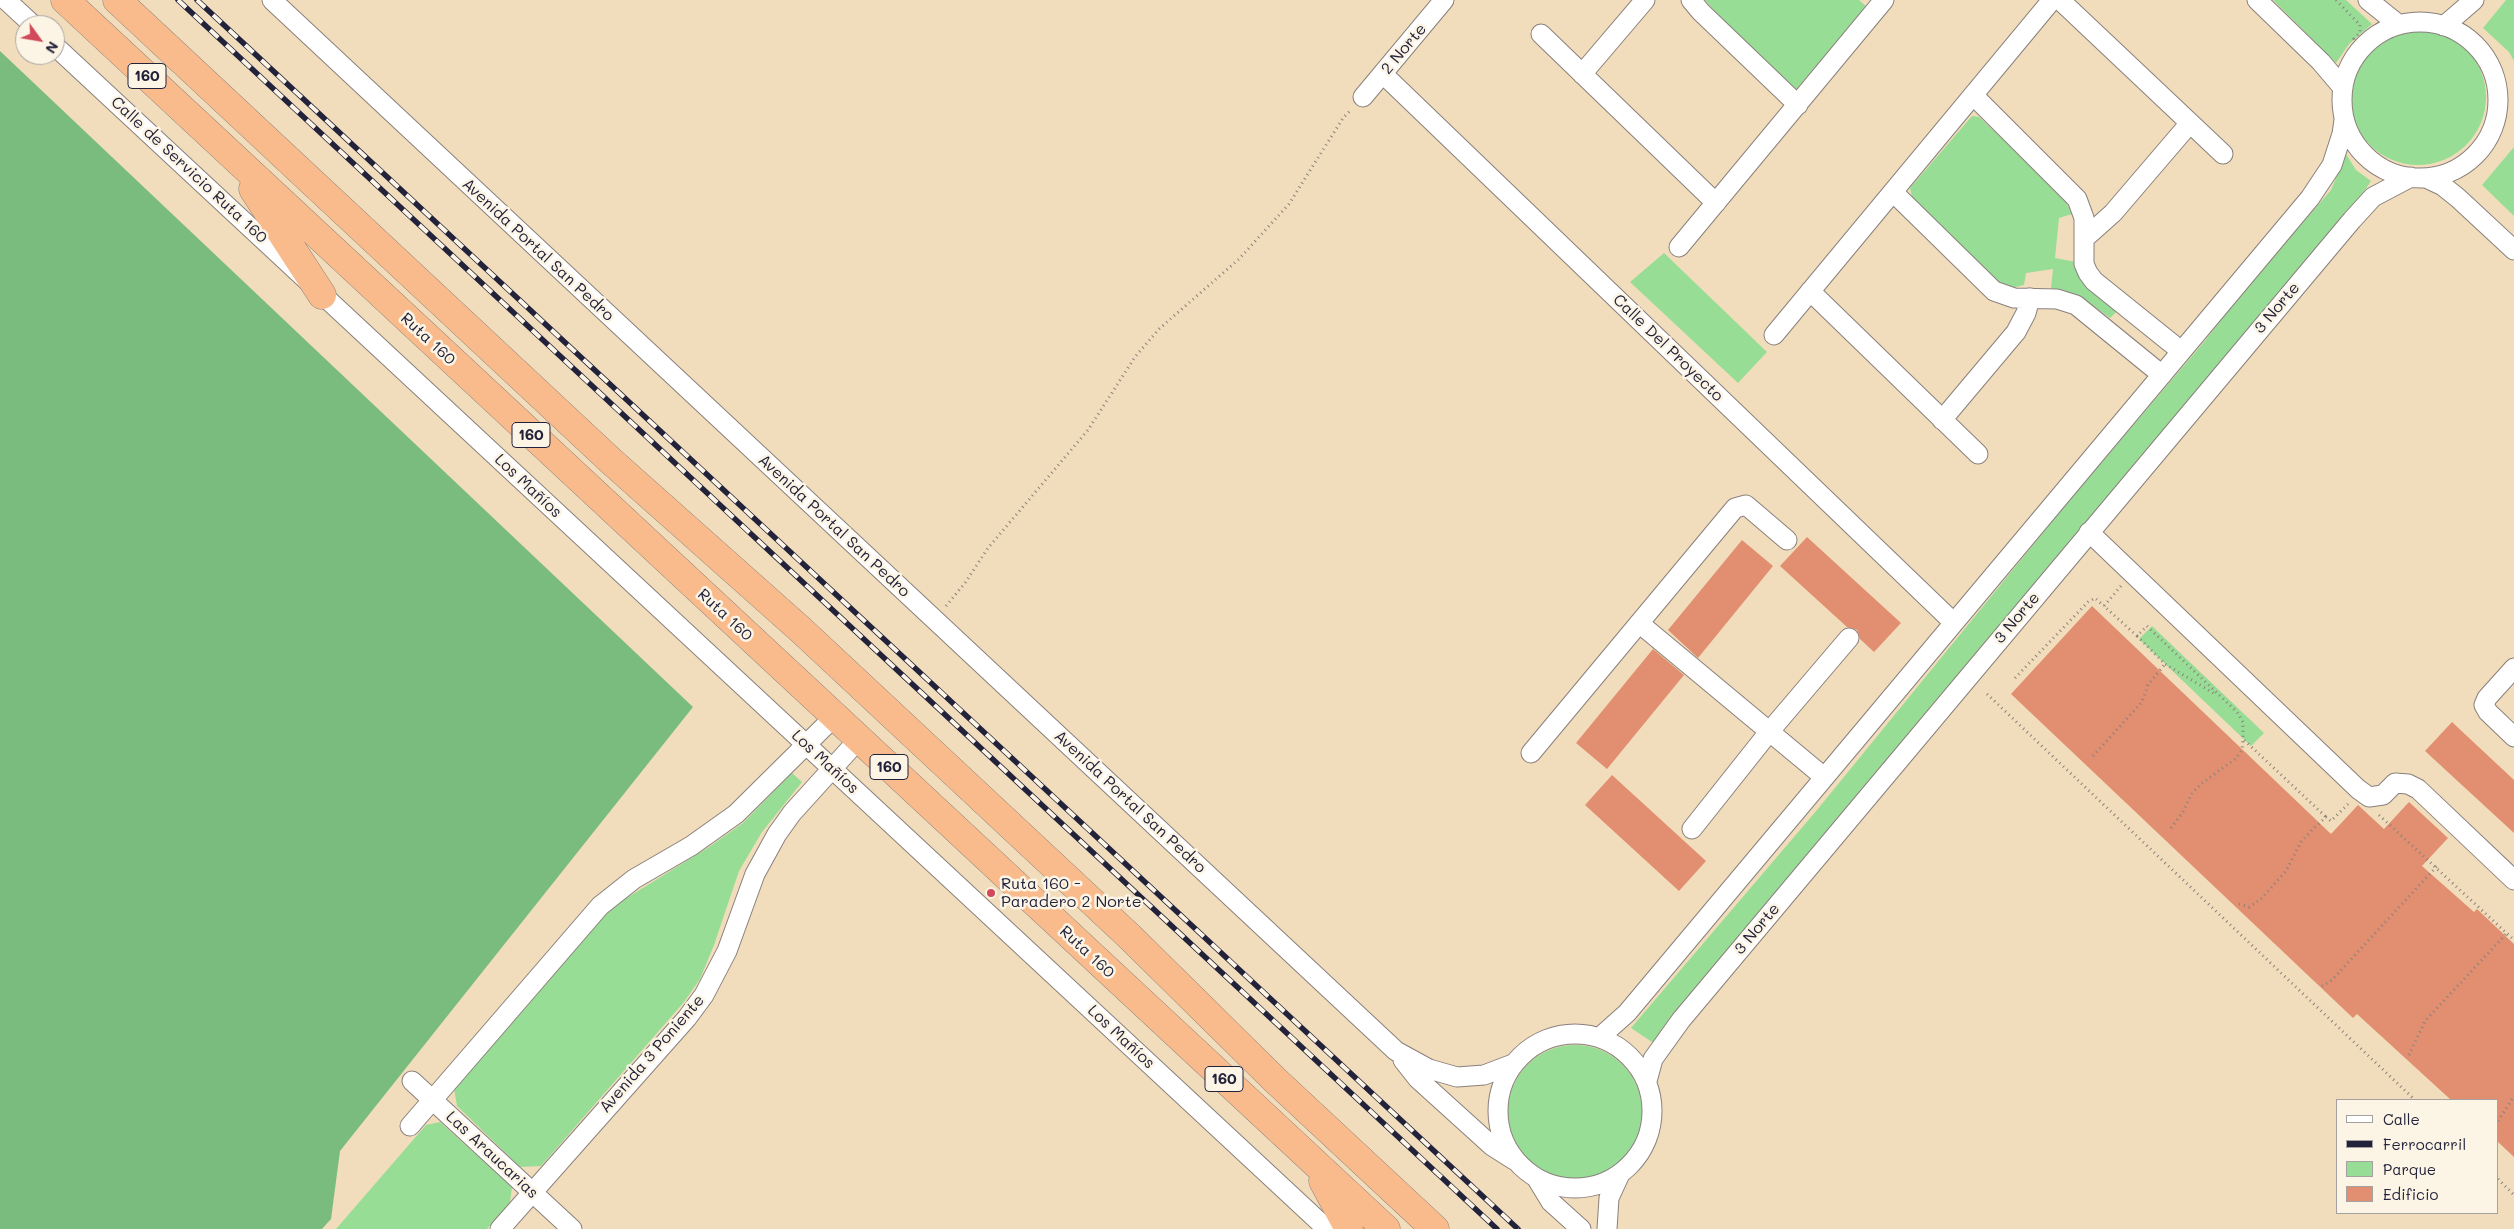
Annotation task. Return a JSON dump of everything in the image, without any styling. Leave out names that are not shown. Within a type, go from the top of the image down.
[{"type":"highway","name":"Ruta 160","points":[[64,0],[1386,1229]]},
{"type":"highway","name":"160","points":[[117,0],[611,461],[873,698],[1130,937],[1275,1080],[1435,1229]]},
{"type":"highway","points":[[229,153],[322,295]]},
{"type":"highway","points":[[834,717],[851,705],[873,698],[868,721],[860,739]]},
{"type":"highway","points":[[1312,1160],[1349,1229]]},
{"type":"street","points":[[6,0],[22,15]]},
{"type":"street","name":"Avenida Portal San Pedro","points":[[272,0],[1396,1051],[1418,1079],[1492,1146],[1515,1161]]},
{"type":"street","name":"2 Norte","points":[[1363,97],[1444,0]]},
{"type":"street","points":[[1582,74],[1646,0]]},
{"type":"street","points":[[1691,0],[1701,12],[1798,105]]},
{"type":"street","points":[[1774,335],[2052,0]]},
{"type":"street","points":[[2060,0],[2223,154]]},
{"type":"street","points":[[2257,0],[2321,62],[2343,88]]},
{"type":"street","points":[[2368,0],[2400,25]]},
{"type":"street","points":[[2444,26],[2474,0]]},
{"type":"street","points":[[1679,247],[1798,105],[1877,2]]},
{"type":"street","points":[[1600,1037],[1626,1013],[2322,183],[2338,150],[2344,120],[2343,88],[2351,64],[2363,47],[2376,36],[2400,25],[2422,22],[2444,26],[2467,38],[2485,57],[2493,73],[2497,90],[2497,108],[2493,125],[2486,141],[2475,155],[2461,166],[2445,174],[2418,178]]},
{"type":"street","points":[[1540,34],[1716,203]]},
{"type":"street","name":"Calle de Servicio Ruta 160","points":[[65,55],[322,295]]},
{"type":"street","name":"Calle Del Proyecto","points":[[1383,74],[1953,622]]},
{"type":"street","points":[[1973,95],[2071,191],[2082,209],[2085,238],[2084,264],[2094,281],[2182,351]]},
{"type":"street","points":[[2344,120],[2355,144],[2364,154],[2385,170],[2443,186],[2514,250]]},
{"type":"street","points":[[2085,238],[2114,213],[2190,123]]},
{"type":"street","name":"3 Norte","points":[[1647,1081],[1653,1059],[1681,1020],[2362,208],[2380,192],[2418,178]]},
{"type":"street","points":[[1893,192],[1994,291],[2008,297],[2058,299],[2076,305],[2162,375]]},
{"type":"street","points":[[1810,291],[1978,454]]},
{"type":"street","name":"Los Mañíos","points":[[322,295],[1327,1229]]},
{"type":"street","points":[[1942,420],[2016,332],[2026,314],[2030,298]]},
{"type":"street","points":[[1531,753],[1738,505],[1746,505],[1787,540]]},
{"type":"street","points":[[2089,532],[2359,792],[2369,797],[2383,795],[2395,784],[2408,784],[2418,789],[2514,880]]},
{"type":"street","points":[[1639,623],[1824,777]]},
{"type":"street","points":[[1692,829],[1769,732],[1849,638]]},
{"type":"street","points":[[2514,668],[2484,705],[2488,712],[2514,737]]},
{"type":"street","points":[[410,1126],[600,906],[634,879],[691,846],[736,814],[766,787],[805,744],[834,717]]},
{"type":"street","name":"Avenida 3 Poniente","points":[[500,1229],[687,1018],[704,995],[727,952],[747,893],[764,856],[792,814],[860,739]]},
{"type":"street","name":"3 Norte","points":[[1584,1033],[1600,1037],[1615,1044],[1628,1054],[1647,1081],[1652,1106],[1650,1132],[1638,1155],[1620,1174],[1594,1186],[1579,1188],[1550,1185],[1537,1179],[1515,1161],[1506,1146],[1500,1130],[1497,1113],[1499,1095],[1504,1079],[1513,1064],[1524,1052],[1552,1037],[1584,1033]]},
{"type":"street","name":"Avenida Portal San Pedro","points":[[1396,1051],[1429,1069],[1457,1077],[1484,1076],[1513,1064]]},
{"type":"street","name":"Las Araucarias","points":[[412,1081],[572,1229]]},
{"type":"street","points":[[1607,1229],[1607,1206],[1620,1174]]},
{"type":"street","points":[[1537,1179],[1552,1202],[1581,1229]]},
{"type":"path","points":[[2336,0],[2360,25],[2360,32],[2354,39],[2363,47]]},
{"type":"path","points":[[934,620],[965,583],[988,548],[1088,430],[1135,357],[1159,329],[1239,259],[1289,204],[1343,118]]},
{"type":"path","points":[[2104,606],[2132,573]]},
{"type":"path","points":[[2015,678],[2088,602],[2095,598],[2165,664],[2220,697]]},
{"type":"path","points":[[2137,636],[2147,626],[2237,712],[2243,722],[2242,750],[2235,759],[2192,793],[2183,812],[2171,828]]},
{"type":"path","points":[[2093,756],[2142,702],[2148,685],[2165,664]]},
{"type":"path","points":[[1987,694],[2414,1099]]},
{"type":"path","points":[[2243,739],[2331,821],[2359,792],[2431,864],[2437,866],[2514,940]]},
{"type":"path","points":[[2238,904],[2249,907],[2261,899],[2286,871],[2301,842],[2326,817]]},
{"type":"path","points":[[2322,986],[2332,980],[2437,866]]},
{"type":"path","points":[[2409,1055],[2426,1021],[2507,933]]},
{"type":"path","points":[[2499,1119],[2514,1096]]},
{"type":"path","points":[[2499,1180],[2514,1194]]},
{"type":"green space","points":[[1705,0],[1859,0],[1867,7],[1795,91],[1742,43]]},
{"type":"green space","points":[[2273,0],[2346,0],[2372,24],[2349,44],[2336,63]]},
{"type":"green space","points":[[2506,0],[2514,0],[2514,61],[2509,52],[2483,28]]},
{"type":"green space","points":[[2418,29],[2444,34],[2456,40],[2466,49],[2475,59],[2481,71],[2486,97],[2481,123],[2475,135],[2466,145],[2456,154],[2444,160],[2418,165],[2392,160],[2380,154],[2370,145],[2361,135],[2355,123],[2350,97],[2355,71],[2361,59],[2370,49],[2380,40],[2392,34]]},
{"type":"green space","points":[[0,51],[693,707],[340,1151],[331,1219],[322,1229],[0,1229]]},
{"type":"green space","points":[[1972,116],[1979,117],[2062,194],[2072,214],[2059,218],[2055,258],[2076,262],[2117,311],[2110,318],[2081,297],[2051,288],[2053,269],[2026,273],[2024,285],[2008,289],[2000,286],[1912,197],[1910,188]]},
{"type":"green space","points":[[2514,147],[2514,216],[2482,185]]},
{"type":"green space","points":[[2346,154],[2356,170],[2371,181],[2365,190],[1922,717],[1655,1044],[1631,1028],[1817,810],[2073,496],[2204,342],[2241,294],[2331,190]]},
{"type":"green space","points":[[1664,253],[1767,352],[1738,383],[1630,282]]},
{"type":"green space","points":[[2152,626],[2264,733],[2251,746],[2139,639]]},
{"type":"green space","points":[[792,773],[802,782],[762,832],[739,871],[714,945],[700,979],[684,1002],[541,1166],[520,1167],[457,1106],[454,1088],[603,917],[625,899],[709,847],[743,823]]},
{"type":"green space","points":[[1575,1045],[1601,1050],[1612,1056],[1622,1065],[1631,1075],[1637,1086],[1642,1112],[1637,1138],[1631,1149],[1622,1159],[1612,1168],[1601,1174],[1575,1179],[1549,1174],[1538,1168],[1528,1159],[1519,1149],[1513,1138],[1508,1112],[1513,1086],[1519,1075],[1528,1065],[1538,1056],[1549,1050]]},
{"type":"green space","points":[[440,1122],[512,1187],[510,1202],[487,1229],[336,1229],[426,1125]]},
{"type":"building","points":[[1807,537],[1901,623],[1874,652],[1860,639],[1857,630],[1847,627],[1780,566]]},
{"type":"building","points":[[1742,540],[1773,566],[1698,658],[1668,630]]},
{"type":"building","points":[[2092,606],[2331,834],[2358,805],[2384,829],[2409,802],[2448,838],[2422,866],[2474,912],[2477,909],[2514,944],[2514,1157],[2499,1143],[2499,1099],[2450,1099],[2357,1014],[2353,1018],[2011,694]]},
{"type":"building","points":[[1653,649],[1684,675],[1607,769],[1576,743]]},
{"type":"building","points":[[2452,722],[2514,780],[2514,833],[2425,751]]},
{"type":"building","points":[[1612,775],[1706,861],[1679,891],[1585,805]]},
{"type":"railway","points":[[178,0],[1497,1229]]},
{"type":"railway","points":[[197,0],[1518,1229]]},
{"type":"place","name":"Ruta 160 - Paradero 2 Norte","points":[[991,893]]}]
